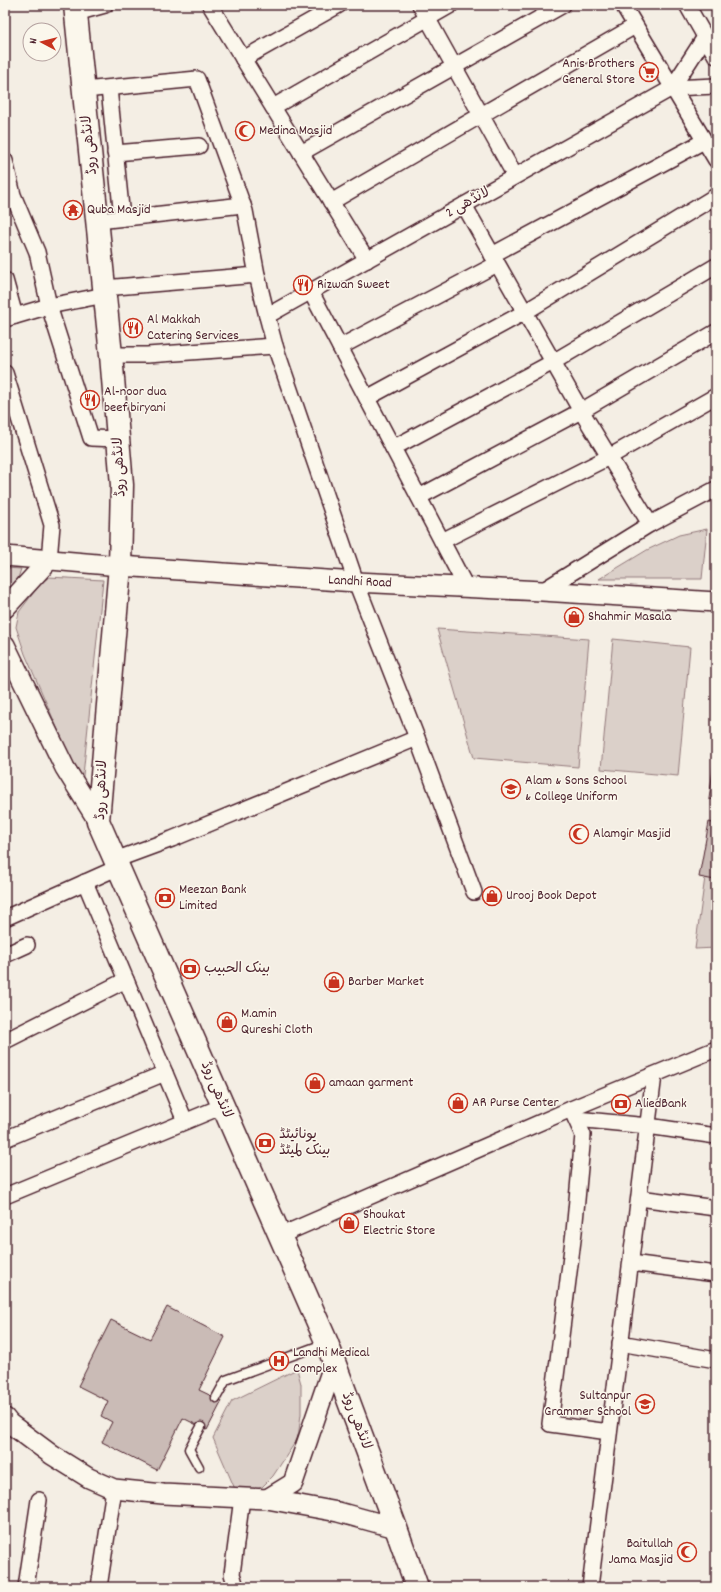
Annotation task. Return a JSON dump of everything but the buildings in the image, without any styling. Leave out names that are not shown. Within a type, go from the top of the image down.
[{"type":"main road","name":"لانڈھی روڈ","points":[[76,9],[105,292],[122,485],[120,566],[98,821],[330,1353],[417,1587]]},
{"type":"street","points":[[76,9],[105,5]]},
{"type":"street","points":[[210,5],[367,260]]},
{"type":"street","points":[[243,59],[339,5]]},
{"type":"street","points":[[272,107],[424,12],[451,5]]},
{"type":"street","points":[[301,153],[563,5]]},
{"type":"street","points":[[623,5],[716,160]]},
{"type":"street","points":[[687,5],[716,56]]},
{"type":"street","points":[[424,12],[515,176]]},
{"type":"street","points":[[331,202],[635,26]]},
{"type":"street","points":[[672,88],[705,37]]},
{"type":"street","points":[[84,90],[197,79],[243,205],[266,317],[275,346],[356,582],[417,738],[474,892]]},
{"type":"street","points":[[672,88],[716,86]]},
{"type":"street","points":[[109,88],[122,218]]},
{"type":"street","name":"لانڈھی 2","points":[[266,317],[672,88]]},
{"type":"street","points":[[340,347],[704,141]]},
{"type":"street","points":[[115,153],[199,146]]},
{"type":"street","points":[[5,161],[13,196],[36,252],[48,306],[91,438],[118,439]]},
{"type":"street","points":[[367,398],[525,312],[716,196]]},
{"type":"street","points":[[98,221],[243,205]]},
{"type":"street","points":[[464,205],[552,362],[650,524]]},
{"type":"street","points":[[393,448],[552,362],[716,266]]},
{"type":"street","points":[[5,280],[10,317],[105,292],[257,275]]},
{"type":"street","points":[[311,292],[466,588]]},
{"type":"street","points":[[419,497],[581,411],[716,332]]},
{"type":"street","points":[[111,355],[147,355],[275,346]]},
{"type":"street","points":[[5,373],[52,525],[49,560],[5,608]]},
{"type":"street","points":[[442,541],[609,457],[716,396]]},
{"type":"street","points":[[542,591],[650,524],[716,489]]},
{"type":"street","name":"Landhi Road","points":[[5,556],[120,566],[356,582],[542,591],[716,602]]},
{"type":"street","points":[[5,645],[65,768],[98,821]]},
{"type":"street","points":[[5,918],[85,882],[117,864],[179,836],[417,738]]},
{"type":"street","points":[[85,882],[185,1121]]},
{"type":"street","points":[[5,956],[27,946]]},
{"type":"street","points":[[5,1041],[126,980]]},
{"type":"street","points":[[280,1236],[573,1114],[654,1075],[716,1049]]},
{"type":"street","points":[[5,1140],[165,1073]]},
{"type":"street","points":[[590,1587],[654,1075]]},
{"type":"street","points":[[5,1196],[223,1106]]},
{"type":"street","points":[[573,1114],[716,1136]]},
{"type":"street","points":[[573,1114],[583,1135],[574,1232],[550,1424],[609,1432]]},
{"type":"street","points":[[639,1198],[716,1208]]},
{"type":"street","points":[[631,1263],[716,1274]]},
{"type":"street","points":[[620,1343],[716,1360]]},
{"type":"street","points":[[267,1499],[293,1483],[330,1353]]},
{"type":"street","points":[[5,1418],[9,1423],[52,1455],[89,1478],[114,1488],[164,1494],[267,1499],[338,1512],[396,1528]]},
{"type":"street","points":[[99,1587],[114,1488]]},
{"type":"street","points":[[236,1587],[232,1574],[242,1498]]},
{"type":"street","points":[[26,1587],[39,1500]]},
{"type":"lane","points":[[216,1398],[226,1380],[330,1353]]},
{"type":"lane","points":[[199,1467],[189,1449],[201,1427]]},
{"type":"shaded area","points":[[707,529],[702,579],[599,579],[647,550],[679,535]]},
{"type":"shaded area","points":[[5,568],[21,569],[18,578],[5,595]]},
{"type":"shaded area","points":[[49,577],[103,580],[82,785],[25,654],[16,627],[19,612],[40,584]]},
{"type":"shaded area","points":[[437,629],[589,639],[578,767],[474,758]]},
{"type":"shaded area","points":[[613,639],[690,647],[678,776],[601,769]]},
{"type":"shaded area","points":[[714,813],[716,813],[716,948],[695,949]]},
{"type":"shaded area","points":[[297,1369],[301,1384],[301,1414],[298,1438],[273,1476],[262,1487],[253,1491],[235,1489],[213,1438],[232,1401]]},
{"type":"place","name":"Anis Brothers General Store","points":[[649,72]]},
{"type":"place","name":"Medina Masjid","points":[[245,131]]},
{"type":"place","name":"Quba Masjid","points":[[73,210]]},
{"type":"place","name":"Rizwan Sweet","points":[[303,285]]},
{"type":"place","name":"Al Makkah Catering Services","points":[[133,328]]},
{"type":"place","name":"Al-noor dua beef biryani","points":[[90,400]]},
{"type":"place","name":"Shahmir Masala","points":[[574,617]]},
{"type":"place","name":"Alam & Sons School & College Uniform","points":[[511,789]]},
{"type":"place","name":"Alamgir Masjid","points":[[579,834]]},
{"type":"place","name":"Urooj Book Depot","points":[[492,896]]},
{"type":"place","name":"Meezan Bank Limited","points":[[165,898]]},
{"type":"place","name":"بينک الحبيب","points":[[190,969]]},
{"type":"place","name":"Barber Market","points":[[334,982]]},
{"type":"place","name":"M.amin Qureshi Cloth","points":[[227,1022]]},
{"type":"place","name":"amaan garment","points":[[315,1083]]},
{"type":"place","name":"AR Purse Center","points":[[458,1103]]},
{"type":"place","name":"AliedBank","points":[[621,1104]]},
{"type":"place","name":"یونائیٹڈ بینک لمیٹڈ","points":[[265,1143]]},
{"type":"place","name":"Shoukat Electric Store","points":[[349,1223]]},
{"type":"place","name":"Landhi Medical Complex","points":[[279,1361]]},
{"type":"place","name":"Sultanpur Grammer School","points":[[645,1404]]},
{"type":"place","name":"Baitullah Jama Masjid","points":[[687,1552]]}]
